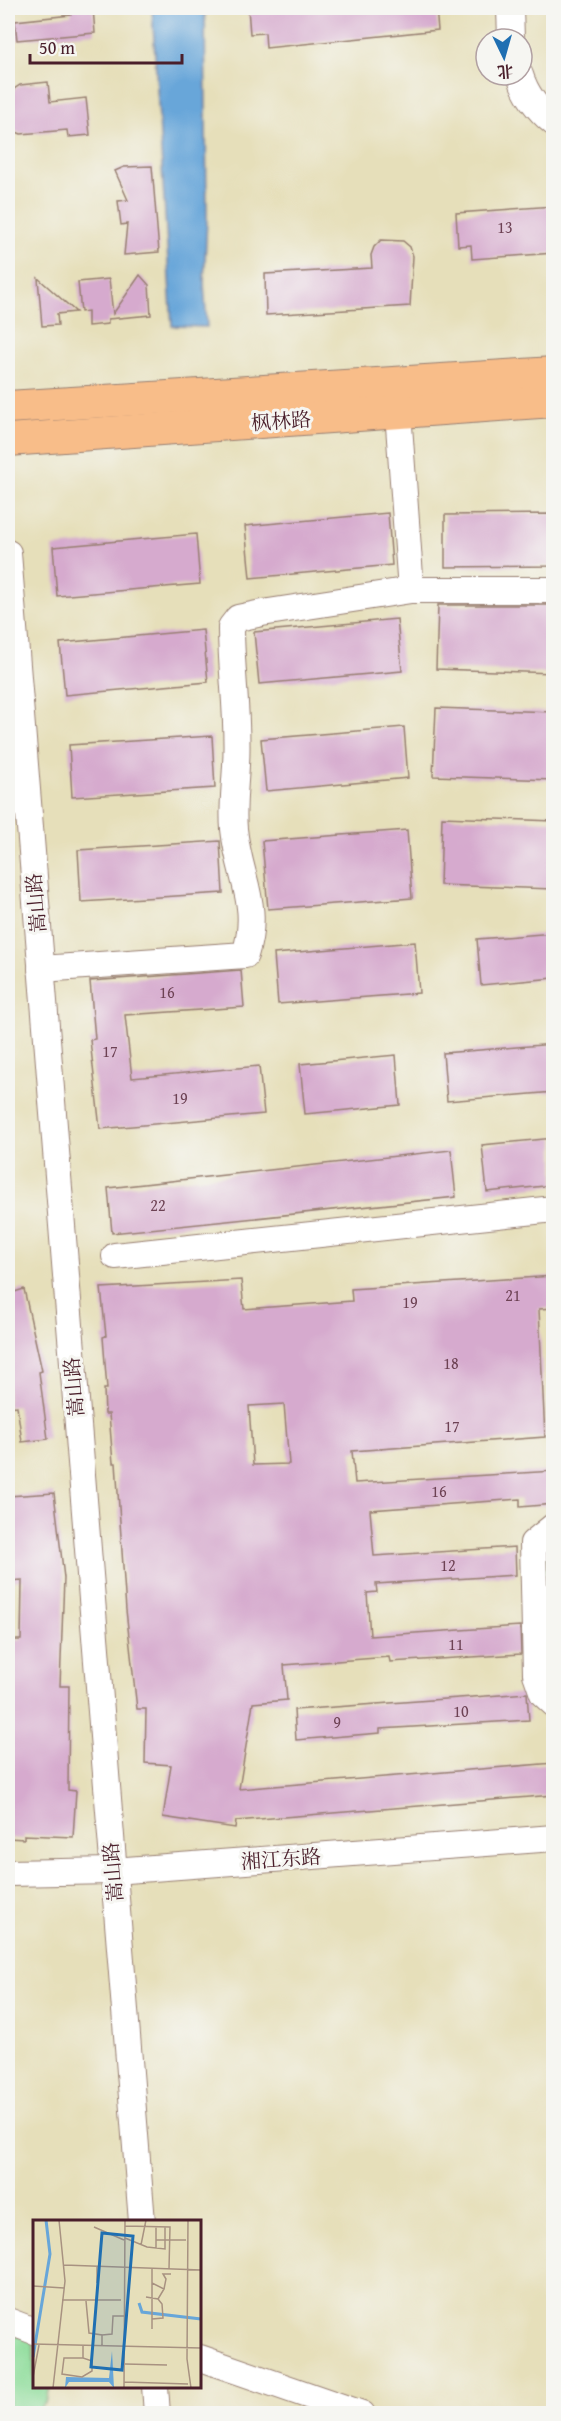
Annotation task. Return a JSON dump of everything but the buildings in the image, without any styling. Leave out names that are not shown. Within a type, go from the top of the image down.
[{"type":"main road","name":"枫林路","points":[[8,407],[554,373]]},
{"type":"main road","name":"枫林路","points":[[8,440],[554,401]]},
{"type":"street","points":[[510,8],[511,27]]},
{"type":"street","points":[[524,87],[540,111],[554,123]]},
{"type":"street","points":[[398,412],[411,590]]},
{"type":"street","name":"嵩山路","points":[[8,553],[142,2220]]},
{"type":"street","points":[[41,969],[245,955],[252,931],[252,913],[234,828],[232,798],[236,764],[231,627],[238,618],[411,590],[554,590]]},
{"type":"street","points":[[115,1256],[554,1209]]},
{"type":"street","points":[[554,1526],[533,1544],[536,1674],[543,1694],[554,1704]]},
{"type":"street","name":"湘江东路","points":[[8,1874],[113,1871],[554,1838]]},
{"type":"street","points":[[8,2322],[33,2331]]},
{"type":"street","points":[[201,2358],[362,2414]]},
{"type":"street","points":[[155,2388],[157,2414]]},
{"type":"green space","points":[[553,1543],[553,1693],[550,1689],[539,1554]]},
{"type":"green space","points":[[8,2332],[33,2340],[33,2388],[50,2388],[47,2401],[36,2413],[8,2413]]},
{"type":"water","points":[[152,8],[205,8],[207,218],[204,283],[207,327],[172,326]]}]
